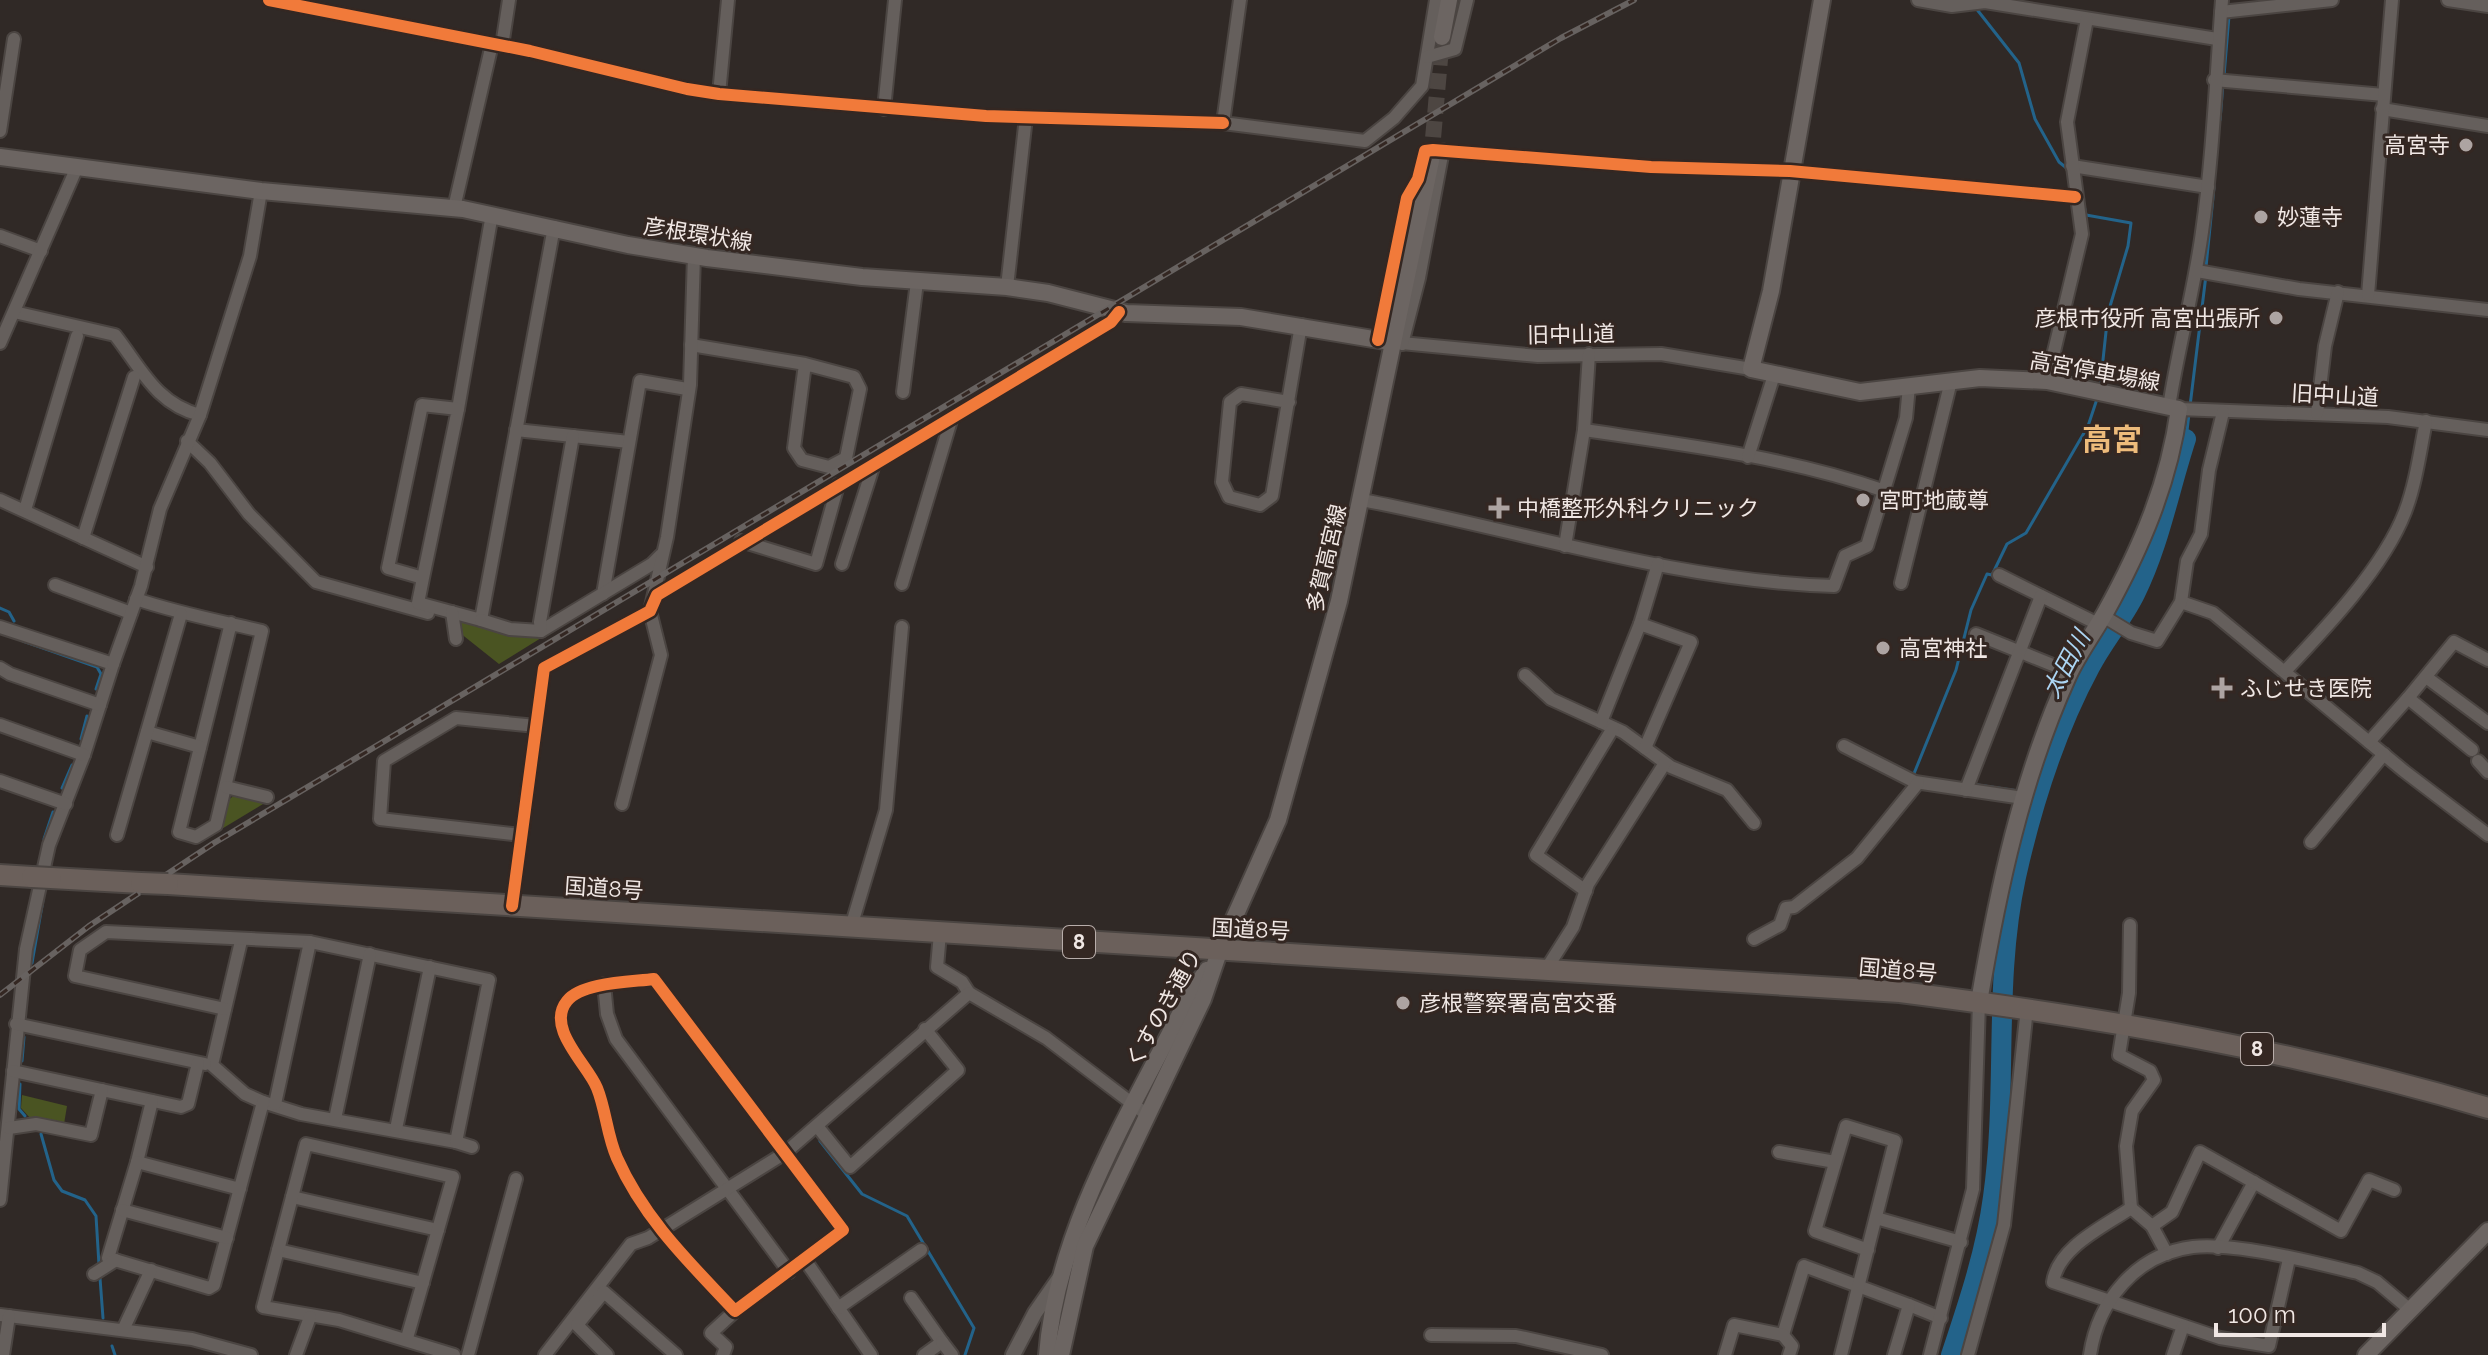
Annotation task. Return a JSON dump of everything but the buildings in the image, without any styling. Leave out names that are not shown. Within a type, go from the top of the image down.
[{"type":"highway","name":"国道8号","points":[[0,875],[1900,992],[2025,1008],[2280,1053],[2488,1108]]},
{"type":"main road","points":[[1442,37],[1449,0]]},
{"type":"main road","points":[[1751,369],[1771,291],[1822,0]]},
{"type":"main road","name":"多賀高宮線","points":[[1219,952],[1278,820],[1314,700],[1362,500],[1390,342],[1437,156]]},
{"type":"main road","name":"彦根環状線","points":[[0,157],[261,191],[454,208],[628,245],[694,255],[917,282],[1007,287],[1048,293],[1119,312],[1165,317],[1241,317],[1390,342]]},
{"type":"main road","name":"高宮停車場線","points":[[1751,369],[1860,392],[1951,381],[2047,381],[2183,410],[2154,511],[2103,620],[2070,672],[2040,743],[2000,880],[1984,1003]]},
{"type":"main road","name":"くすのき通り","points":[[1047,1355],[1062,1273],[1077,1227],[1203,999],[1219,952]]},
{"type":"main road","name":"くすのき通り","points":[[1061,1355],[1085,1246],[1140,1110]]},
{"type":"main road","points":[[2366,1355],[2409,1309],[2466,1258],[2488,1231]]},
{"type":"street","points":[[269,0],[497,45],[719,94],[884,109],[1223,123],[1365,141],[1417,95],[1436,0]]},
{"type":"street","points":[[454,208],[509,0]]},
{"type":"street","points":[[719,94],[728,0]]},
{"type":"street","points":[[884,109],[895,0]]},
{"type":"street","points":[[1223,123],[1240,0]]},
{"type":"street","points":[[1427,57],[1455,49],[1467,0]]},
{"type":"street","points":[[1918,0],[1952,6],[1985,2],[2217,39]]},
{"type":"street","points":[[2183,410],[2180,337],[2197,271],[2208,187],[2221,6],[2332,0]]},
{"type":"street","points":[[2368,295],[2392,0]]},
{"type":"street","points":[[2448,0],[2488,6]]},
{"type":"street","points":[[2047,381],[2082,234],[2067,122],[2087,19]]},
{"type":"street","points":[[0,131],[14,39]]},
{"type":"street","points":[[2214,80],[2383,102],[2488,126]]},
{"type":"street","points":[[1007,287],[1026,117]]},
{"type":"street","points":[[1437,156],[1790,171],[2075,197]]},
{"type":"street","points":[[2072,166],[2208,187]]},
{"type":"street","points":[[0,343],[77,167]]},
{"type":"street","points":[[0,1200],[26,949],[49,845],[84,755],[147,567],[160,509],[200,415],[250,256],[261,191]]},
{"type":"street","points":[[451,616],[418,603],[458,409],[492,214]]},
{"type":"street","points":[[481,620],[554,227]]},
{"type":"street","points":[[0,236],[41,251]]},
{"type":"street","points":[[622,804],[661,655],[650,611],[667,537],[690,385],[694,255]]},
{"type":"street","points":[[2197,271],[2299,289],[2488,310]]},
{"type":"street","points":[[903,392],[917,282]]},
{"type":"street","points":[[2317,413],[2325,346],[2338,292]]},
{"type":"street","points":[[14,312],[115,335],[151,387],[185,412],[200,415]]},
{"type":"street","points":[[512,906],[544,668],[650,611],[657,595],[741,541],[1111,322],[1119,312]]},
{"type":"street","points":[[1289,402],[1241,394],[1230,402],[1222,482],[1229,497],[1260,505],[1272,496],[1289,402],[1301,325]]},
{"type":"street","points":[[25,510],[77,336]]},
{"type":"street","name":"旧中山道","points":[[1390,342],[1499,355],[1661,354],[1751,369]]},
{"type":"street","points":[[691,345],[805,364],[854,377],[860,389],[846,458],[829,467],[802,460],[794,448],[805,364]]},
{"type":"street","points":[[1565,546],[1584,430],[1589,354]]},
{"type":"street","points":[[1748,457],[1774,375]]},
{"type":"street","points":[[83,538],[134,377]]},
{"type":"street","points":[[603,594],[640,381],[687,389]]},
{"type":"street","points":[[1901,583],[1951,381]]},
{"type":"street","points":[[1362,500],[1658,564],[1790,585],[1834,586],[1845,556],[1867,546],[1906,418],[1909,386]]},
{"type":"street","points":[[423,578],[388,568],[409,464],[422,405],[458,409]]},
{"type":"street","name":"旧中山道","points":[[2183,410],[2317,413],[2426,421],[2488,430]]},
{"type":"street","points":[[1999,575],[2041,596],[2157,641],[2181,602],[2187,561],[2201,534],[2209,470],[2223,412]]},
{"type":"street","points":[[902,584],[952,417]]},
{"type":"street","points":[[2286,670],[2351,595],[2398,526],[2413,482],[2426,421]]},
{"type":"street","points":[[516,430],[629,442]]},
{"type":"street","points":[[1584,430],[1748,457],[1841,476],[1885,491]]},
{"type":"street","points":[[541,631],[540,622],[573,436]]},
{"type":"street","points":[[187,441],[210,463],[249,514],[322,587],[481,620],[510,629],[541,631],[661,555]]},
{"type":"street","points":[[842,564],[874,464]]},
{"type":"street","points":[[741,541],[816,564],[838,485]]},
{"type":"street","points":[[0,500],[147,567]]},
{"type":"street","points":[[1601,722],[1640,624],[1658,564]]},
{"type":"street","points":[[55,585],[131,613]]},
{"type":"street","points":[[1968,785],[2041,596]]},
{"type":"street","points":[[136,599],[181,614],[231,623],[262,631],[216,825],[196,837],[179,832],[231,623]]},
{"type":"street","points":[[2181,602],[2213,613],[2286,670],[2384,754],[2487,832]]},
{"type":"street","points":[[117,835],[181,614]]},
{"type":"street","points":[[451,616],[456,639]]},
{"type":"street","points":[[1640,624],[1691,642],[1645,748]]},
{"type":"street","points":[[0,627],[113,664]]},
{"type":"street","points":[[851,927],[886,810],[902,627]]},
{"type":"street","points":[[1976,634],[2070,672]]},
{"type":"street","points":[[2369,742],[2454,642],[2488,660]]},
{"type":"street","points":[[0,668],[100,705]]},
{"type":"street","points":[[1525,675],[1551,699],[1613,728],[1665,763],[1727,790],[1754,823]]},
{"type":"street","points":[[2426,677],[2488,723]]},
{"type":"street","points":[[2408,698],[2475,755],[2488,772]]},
{"type":"street","points":[[521,835],[380,819],[384,761],[456,718],[536,726]]},
{"type":"street","points":[[0,725],[84,755]]},
{"type":"street","points":[[1586,891],[1536,855],[1613,728]]},
{"type":"street","points":[[147,732],[200,747]]},
{"type":"street","points":[[1844,746],[1918,783],[1968,785],[2023,798]]},
{"type":"street","points":[[2311,842],[2384,754]]},
{"type":"street","points":[[1545,971],[1573,927],[1586,891],[1665,763]]},
{"type":"street","points":[[0,781],[66,804]]},
{"type":"street","points":[[1754,939],[1780,925],[1786,908],[1794,907],[1857,858],[1918,783]]},
{"type":"street","points":[[226,787],[267,797]]},
{"type":"street","points":[[2130,925],[2129,993],[2119,1055],[2150,1071],[2154,1080],[2132,1111],[2126,1146],[2131,1208],[2152,1226],[2167,1254]]},
{"type":"street","points":[[225,1009],[75,976],[80,950],[106,932],[310,942],[489,980],[456,1142]]},
{"type":"street","points":[[940,933],[937,967],[962,982],[969,993],[1046,1038],[1140,1110]]},
{"type":"street","points":[[212,1065],[241,941]]},
{"type":"street","points":[[152,1101],[108,1258],[209,1288],[214,1285],[240,1189],[269,1103],[310,942]]},
{"type":"street","points":[[335,1119],[370,954]]},
{"type":"street","points":[[396,1129],[430,967]]},
{"type":"street","points":[[723,1355],[726,1347],[711,1333],[735,1311],[843,1230],[654,979],[604,984],[568,998],[563,1008],[564,1031],[597,1088],[615,1155],[658,1229],[735,1311]]},
{"type":"street","points":[[604,984],[607,1014],[616,1039],[789,1272]]},
{"type":"street","points":[[545,1355],[631,1244],[648,1238],[785,1153],[969,993]]},
{"type":"street","points":[[1930,1355],[1973,1189],[1984,1003]]},
{"type":"street","points":[[1968,1355],[2004,1225],[2025,1008]]},
{"type":"street","points":[[16,1024],[212,1065],[245,1094],[301,1114],[396,1129],[472,1147]]},
{"type":"street","points":[[817,1126],[850,1167],[958,1070],[925,1029]]},
{"type":"street","points":[[13,1071],[181,1107],[188,1104],[198,1063]]},
{"type":"street","points":[[9,1128],[36,1124],[91,1135],[102,1090]]},
{"type":"street","points":[[1841,1355],[1868,1250],[1895,1141],[1846,1126],[1815,1231],[1868,1250]]},
{"type":"street","points":[[407,1338],[453,1177],[306,1144],[263,1307],[339,1320],[407,1338],[454,1355]]},
{"type":"street","points":[[1779,1152],[1835,1162]]},
{"type":"street","points":[[2152,1226],[2172,1212],[2200,1152],[2341,1231],[2369,1180],[2394,1190]]},
{"type":"street","points":[[137,1162],[240,1189]]},
{"type":"street","points":[[468,1355],[516,1179]]},
{"type":"street","points":[[2218,1248],[2254,1182]]},
{"type":"street","points":[[292,1197],[438,1230]]},
{"type":"street","points":[[2131,1208],[2068,1252],[2054,1271],[2053,1282],[2220,1338],[2269,1346],[2289,1259]]},
{"type":"street","points":[[122,1210],[227,1238]]},
{"type":"street","points":[[1876,1218],[1961,1242]]},
{"type":"street","points":[[2090,1355],[2094,1331],[2108,1302],[2129,1276],[2167,1254],[2194,1247],[2289,1259],[2358,1273],[2377,1282],[2409,1309]]},
{"type":"street","points":[[278,1250],[423,1283]]},
{"type":"street","points":[[838,1308],[921,1250]]},
{"type":"street","points":[[94,1274],[116,1260]]},
{"type":"street","points":[[805,1260],[871,1355]]},
{"type":"street","points":[[1783,1335],[1804,1266],[1941,1318]]},
{"type":"street","points":[[123,1330],[151,1270]]},
{"type":"street","points":[[1013,1355],[1035,1313],[1062,1273]]},
{"type":"street","points":[[607,1355],[577,1325],[604,1292],[676,1355]]},
{"type":"street","points":[[911,1298],[952,1355]]},
{"type":"street","points":[[1894,1355],[1909,1305]]},
{"type":"street","points":[[3,1355],[5,1315],[123,1330],[211,1350],[251,1355]]},
{"type":"street","points":[[296,1355],[310,1317]]},
{"type":"street","points":[[1725,1355],[1734,1325],[1783,1335],[1792,1346],[1789,1355]]},
{"type":"street","points":[[2173,1355],[2183,1326]]},
{"type":"street","points":[[1431,1335],[1516,1336],[1602,1355]]},
{"type":"street","points":[[924,1355],[942,1342]]},
{"type":"green space","points":[[457,618],[509,634],[541,638],[499,664],[460,633]]},
{"type":"green space","points":[[236,794],[268,801],[220,830],[227,801]]},
{"type":"green space","points":[[22,1095],[67,1106],[64,1124],[31,1119],[21,1108]]},
{"type":"waterway","points":[[1975,7],[2019,63],[2035,119],[2059,162],[2069,170]]},
{"type":"waterway","name":"太田川","points":[[2224,76],[2229,16]]},
{"type":"waterway","name":"太田川","points":[[2220,120],[2223,84]]},
{"type":"waterway","name":"太田川","points":[[2206,267],[2214,187]]},
{"type":"waterway","points":[[2084,205],[2086,215],[2131,223],[2128,246],[2108,313],[2100,388]]},
{"type":"waterway","name":"太田川","points":[[2190,406],[2206,275]]},
{"type":"waterway","points":[[1913,776],[1956,670],[1971,610],[1987,574],[1992,575],[2007,544],[2026,533],[2088,426],[2097,399]]},
{"type":"waterway","name":"太田川","points":[[2186,439],[2189,414]]},
{"type":"waterway","name":"太田川","points":[[1951,1355],[1981,1257],[1993,1197],[2000,1117],[2005,957],[2022,850],[2046,769],[2077,692],[2130,604],[2143,576],[2186,439]]},
{"type":"waterway","points":[[0,608],[9,612],[14,621]]},
{"type":"waterway","points":[[23,641],[97,667],[101,674],[96,689]]},
{"type":"waterway","points":[[81,739],[87,716]]},
{"type":"waterway","points":[[62,788],[72,765]]},
{"type":"waterway","points":[[1971,784],[2018,791]]},
{"type":"waterway","points":[[2029,794],[2039,797]]},
{"type":"waterway","points":[[44,839],[53,812]]},
{"type":"waterway","points":[[32,963],[43,900]]},
{"type":"waterway","points":[[22,1061],[24,1037]]},
{"type":"waterway","points":[[20,1084],[19,1109],[25,1116]]},
{"type":"waterway","points":[[41,1134],[54,1180],[62,1191],[85,1200],[96,1216],[99,1265]]},
{"type":"waterway","points":[[820,1141],[862,1194],[907,1216],[974,1328],[965,1355]]},
{"type":"waterway","points":[[100,1278],[103,1318]]},
{"type":"waterway","points":[[112,1346],[115,1355]]},
{"type":"tunnel","points":[[1431,161],[1442,37]]},
{"type":"railway","points":[[0,995],[89,926],[214,843],[1561,38],[1634,0]]},
{"type":"cycle path","points":[[269,0],[530,51],[719,94],[986,116],[1223,123]]},
{"type":"cycle path","points":[[1378,340],[1407,198],[1418,179],[1425,151],[1651,167],[1790,171],[2075,197]]},
{"type":"cycle path","points":[[512,906],[544,668],[650,611],[657,595],[1111,322],[1119,312]]},
{"type":"cycle path","points":[[654,979],[843,1230],[735,1311],[669,1239],[640,1201],[614,1150],[597,1088],[570,1046],[561,1023],[567,1001],[584,990],[654,979]]},
{"type":"place","name":"高宮寺","points":[[2466,145]]},
{"type":"place","name":"妙蓮寺","points":[[2261,217]]},
{"type":"place","name":"彦根市役所 高宮出張所","points":[[2276,318]]},
{"type":"place","name":"宮町地蔵尊","points":[[1863,500]]},
{"type":"place","name":"中橋整形外科クリニック","points":[[1499,508]]},
{"type":"place","name":"高宮神社","points":[[1883,648]]},
{"type":"place","name":"ふじせき医院","points":[[2222,688]]},
{"type":"place","name":"彦根警察署高宮交番","points":[[1403,1003]]},
{"type":"district","name":"高宮","points":[[2112,439]]}]
